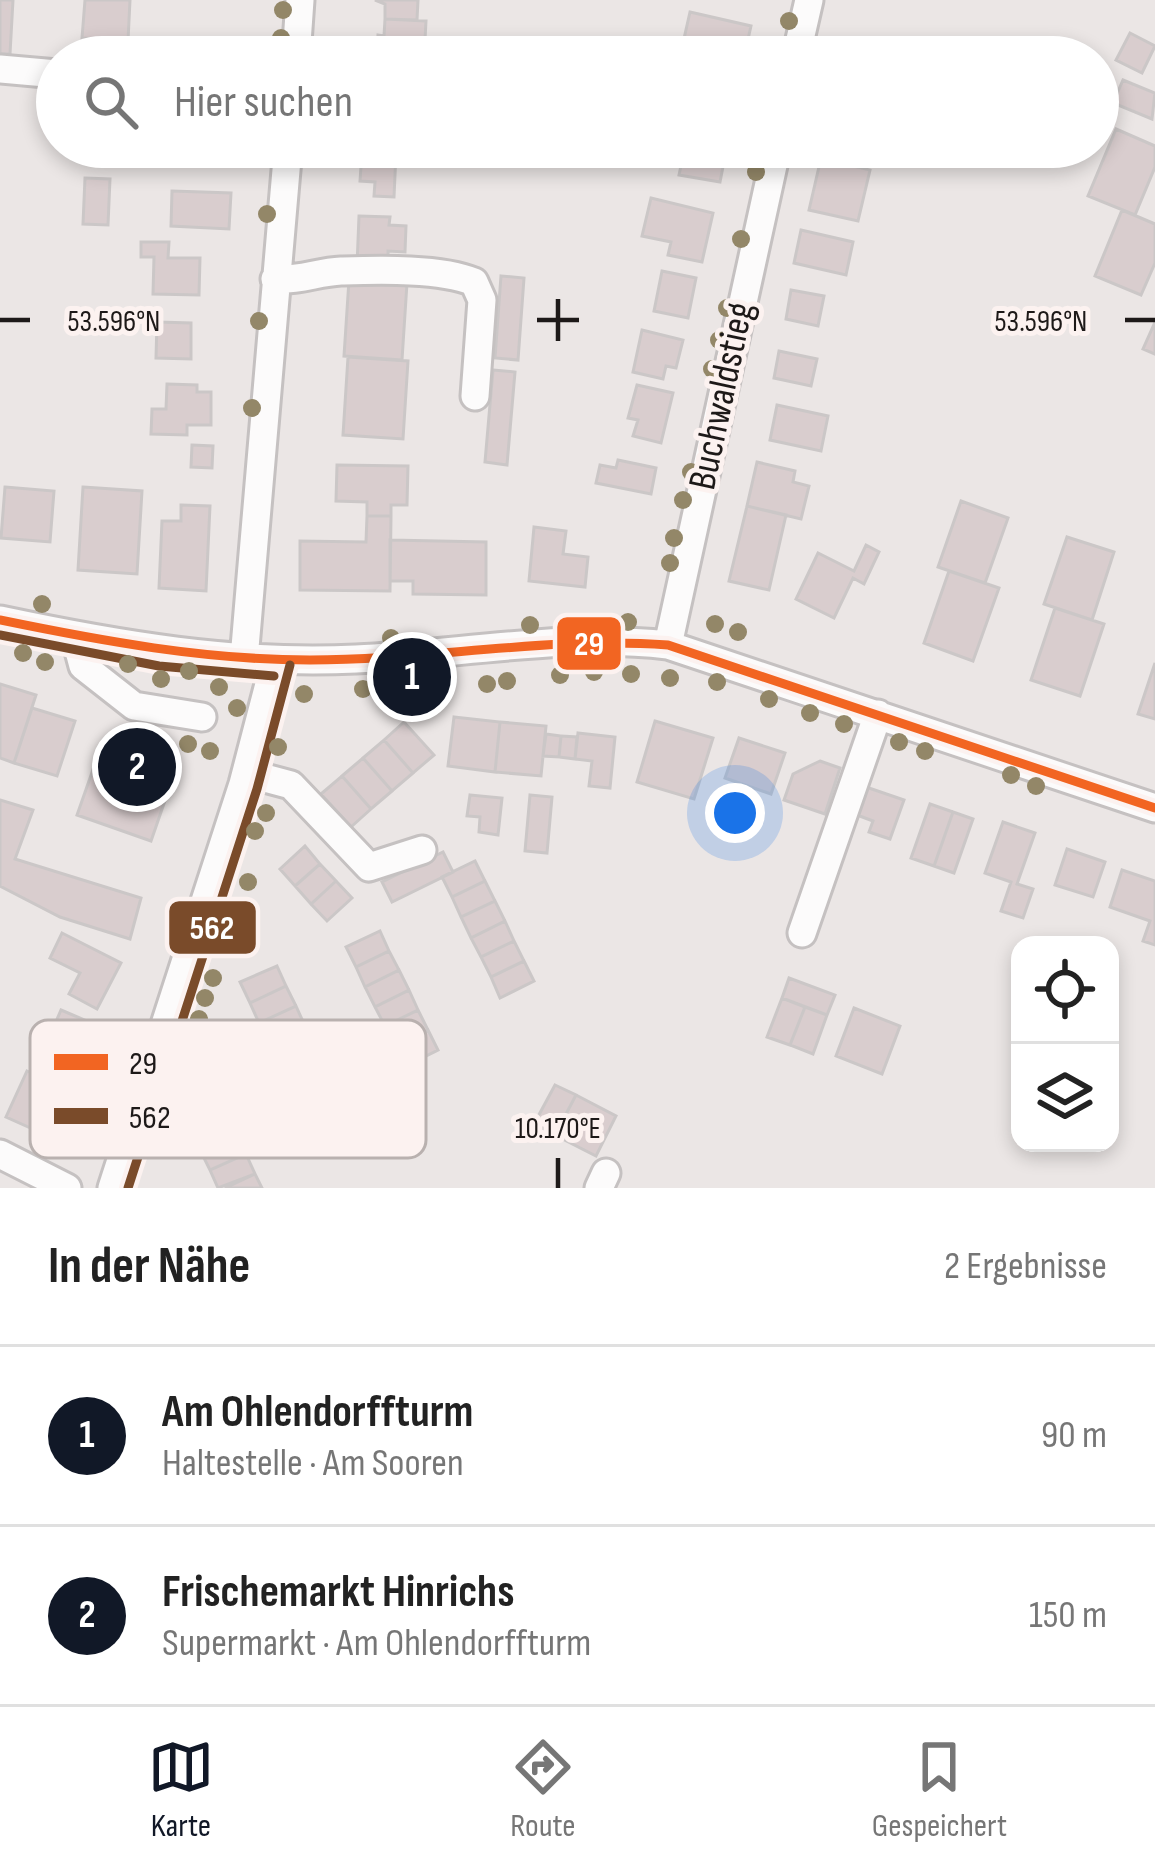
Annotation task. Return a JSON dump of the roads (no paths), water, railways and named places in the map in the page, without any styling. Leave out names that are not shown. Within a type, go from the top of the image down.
[{"type":"street","points":[[297,36],[300,0]]},
{"type":"street","points":[[801,36],[809,0]]},
{"type":"street","points":[[0,69],[36,72]]},
{"type":"street","points":[[244,658],[286,168]]},
{"type":"street","name":"Buchwaldstieg","points":[[668,645],[772,168]]},
{"type":"street","points":[[275,279],[339,271],[452,275],[474,282],[482,300],[475,396]]},
{"type":"street","points":[[0,620],[162,651],[275,661],[584,641],[668,645],[1155,808]]},
{"type":"street","points":[[75,636],[82,666],[134,706],[202,717]]},
{"type":"street","points":[[166,1020],[246,773],[275,661]]},
{"type":"street","points":[[802,933],[878,714]]},
{"type":"street","points":[[246,773],[291,785],[369,867],[422,850]]},
{"type":"street","points":[[0,1154],[67,1188]]},
{"type":"street","points":[[112,1188],[122,1158]]},
{"type":"place","name":"Am Ohlendorffturm","points":[[412,677]]},
{"type":"place","name":"Frischemarkt Hinrichs","points":[[137,767]]}]
